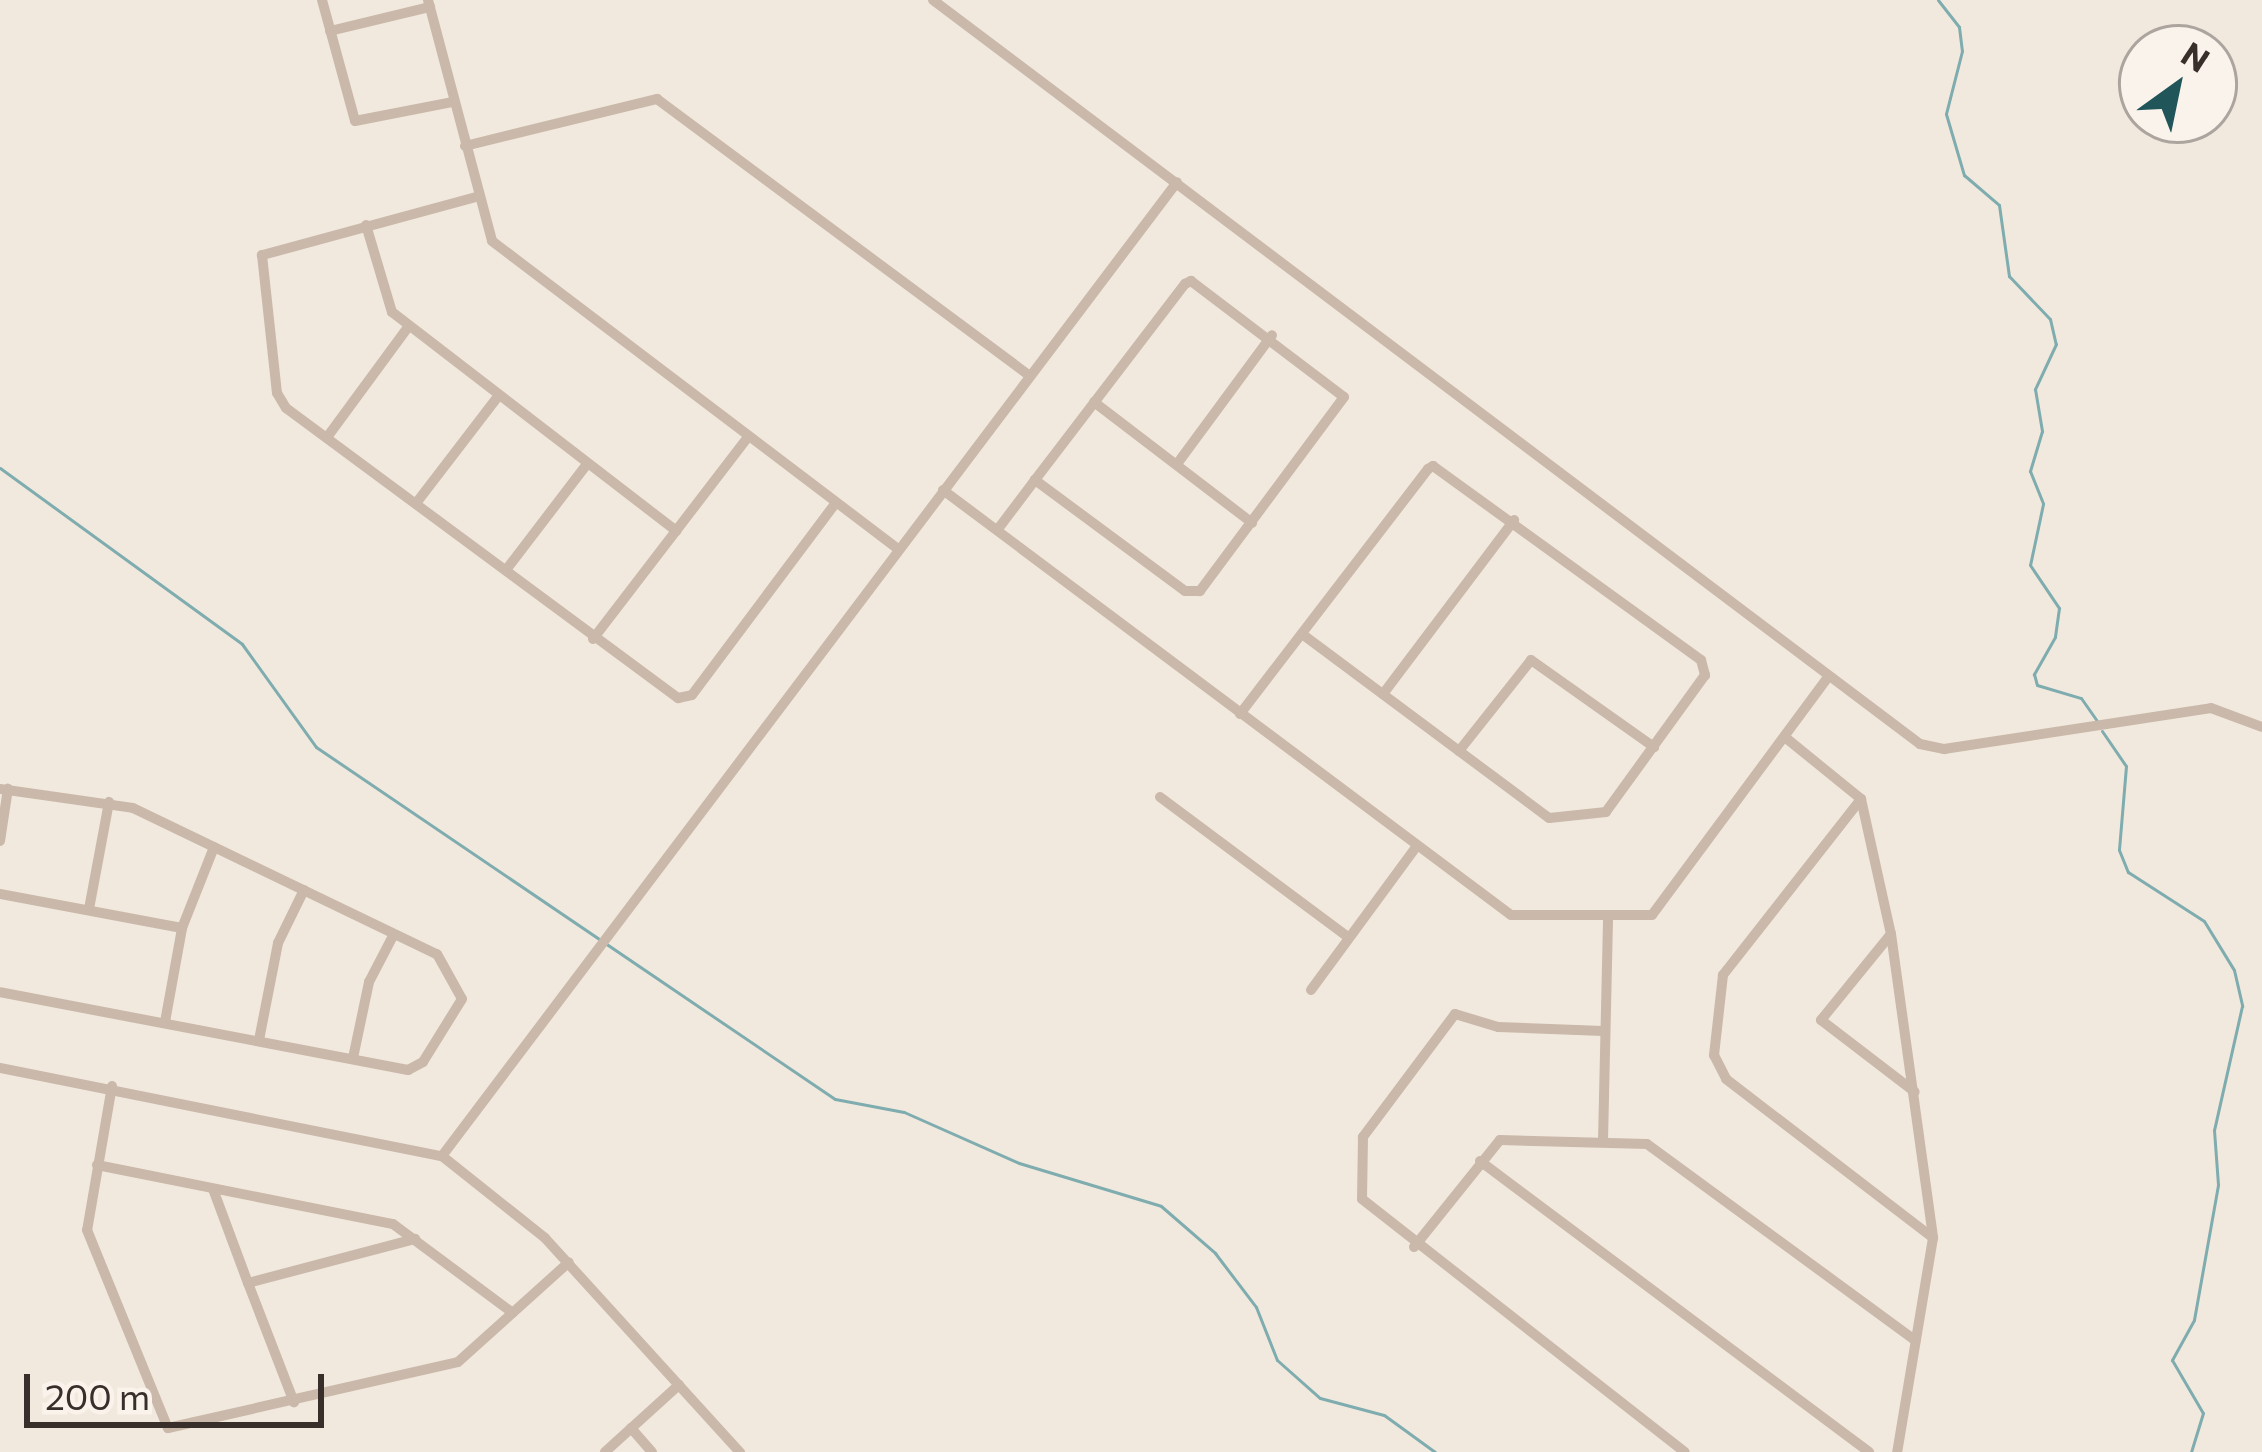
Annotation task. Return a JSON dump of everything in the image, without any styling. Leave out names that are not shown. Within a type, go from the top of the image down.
[{"type":"street","points":[[322,0],[355,121],[453,102]]},
{"type":"street","points":[[934,0],[1828,677],[1936,749],[2211,709],[2262,727]]},
{"type":"street","points":[[330,32],[429,3],[476,197],[505,254],[898,549]]},
{"type":"street","points":[[465,146],[657,99],[1028,375]]},
{"type":"street","points":[[442,1156],[1177,182]]},
{"type":"street","points":[[476,197],[273,248],[260,261],[280,401],[592,639],[678,698],[692,695],[835,504]]},
{"type":"street","points":[[366,225],[386,303],[408,327],[676,531]]},
{"type":"street","points":[[998,530],[1035,480],[1094,402],[1191,280],[1271,335],[1344,397],[1252,523],[1192,593],[1035,480]]},
{"type":"street","points":[[328,436],[408,327]]},
{"type":"street","points":[[1177,464],[1271,335]]},
{"type":"street","points":[[417,502],[499,395]]},
{"type":"street","points":[[1094,402],[1252,523]]},
{"type":"street","points":[[592,639],[747,438]]},
{"type":"street","points":[[506,570],[586,464]]},
{"type":"street","points":[[1240,714],[1302,634],[1433,466],[1701,659],[1702,683],[1596,818],[1538,814],[1302,634]]},
{"type":"street","points":[[943,490],[1511,916],[1608,919],[1652,915],[1828,677]]},
{"type":"street","points":[[1383,694],[1514,520]]},
{"type":"street","points":[[1459,751],[1531,660],[1654,747]]},
{"type":"street","points":[[1786,738],[1862,799],[1891,934],[1933,1238],[1897,1452]]},
{"type":"street","points":[[0,841],[4,789],[109,802],[214,847],[442,958],[461,1007],[416,1067],[0,992]]},
{"type":"street","points":[[1160,797],[1348,938]]},
{"type":"street","points":[[1862,799],[1724,975],[1714,1055],[1726,1079],[1933,1238]]},
{"type":"street","points":[[88,909],[109,802]]},
{"type":"street","points":[[165,1022],[182,928],[214,847]]},
{"type":"street","points":[[1311,989],[1416,847]]},
{"type":"street","points":[[259,1040],[278,943],[304,890]]},
{"type":"street","points":[[0,894],[182,928]]},
{"type":"street","points":[[1604,1141],[1608,919]]},
{"type":"street","points":[[352,1058],[369,982],[394,934]]},
{"type":"street","points":[[1891,934],[1821,1020],[1915,1092]]},
{"type":"street","points":[[1604,1031],[1498,1027],[1455,1014],[1361,1146],[1364,1204],[1685,1452]]},
{"type":"street","points":[[0,1067],[442,1156],[569,1262],[740,1452]]},
{"type":"street","points":[[112,1086],[87,1230],[161,1422],[176,1430],[458,1362],[569,1262]]},
{"type":"street","points":[[1414,1247],[1500,1140],[1604,1141],[1659,1149],[1916,1341]]},
{"type":"street","points":[[1480,1161],[1869,1452]]},
{"type":"street","points":[[97,1165],[378,1219],[415,1239],[513,1313]]},
{"type":"street","points":[[213,1189],[294,1402]]},
{"type":"street","points":[[248,1283],[415,1239]]},
{"type":"street","points":[[604,1452],[679,1384]]},
{"type":"street","points":[[632,1428],[652,1452]]},
{"type":"waterway","points":[[1938,0],[1959,27],[1962,51],[1946,114],[1964,175],[1999,205],[2009,276],[2050,319],[2056,344],[2035,389],[2042,431],[2030,471],[2043,504],[2030,565],[2059,608],[2055,637],[2034,674],[2037,685],[2081,698],[2098,722]]},
{"type":"waterway","points":[[0,468],[242,644],[316,747],[835,1099],[904,1112],[1019,1163],[1161,1206],[1215,1253],[1256,1307],[1277,1360],[1320,1398],[1384,1415],[1435,1452]]},
{"type":"waterway","points":[[2102,731],[2126,766],[2119,850],[2128,872],[2204,921],[2234,970],[2242,1006],[2214,1130],[2218,1185],[2194,1320],[2172,1360],[2203,1413],[2191,1452]]}]
